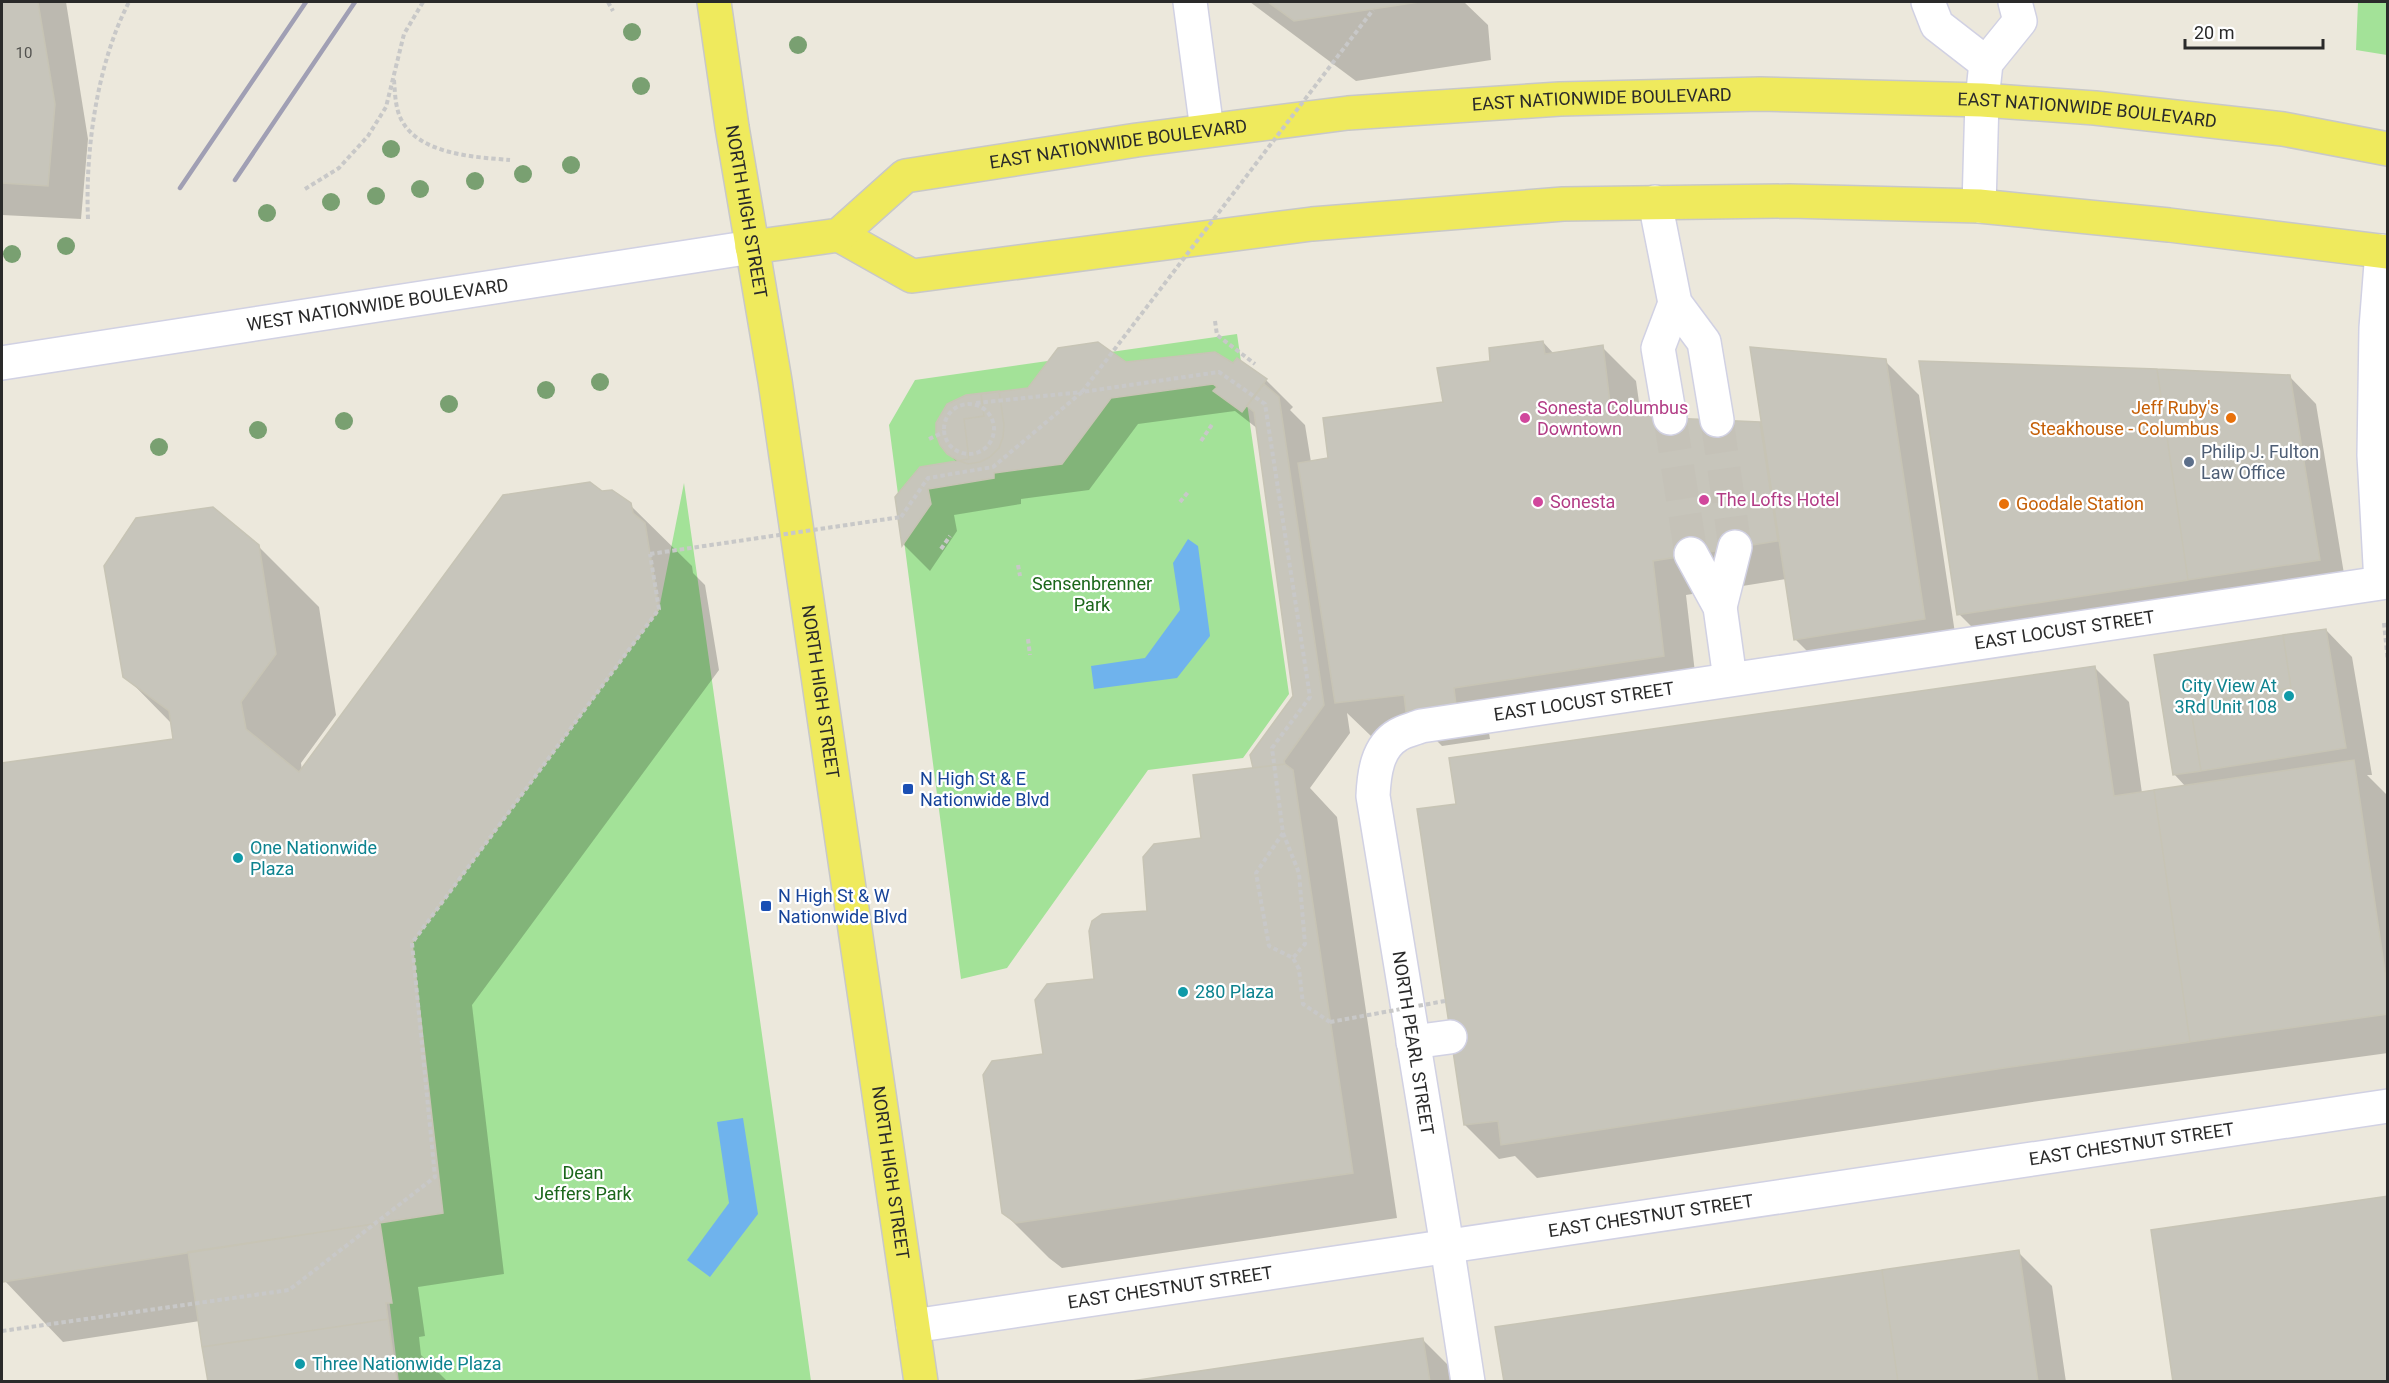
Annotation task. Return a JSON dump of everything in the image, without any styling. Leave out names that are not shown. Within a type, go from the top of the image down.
[{"type":"main road","name":"NORTH HIGH STREET","points":[[714,2],[775,381],[921,1382]]},
{"type":"main road","name":"EAST NATIONWIDE BOULEVARD","points":[[838,235],[905,176],[1207,130],[1348,113],[1560,99],[1760,94],[1982,100],[2095,108],[2283,129],[2388,149]]},
{"type":"main road","points":[[752,247],[838,235],[912,276],[1312,224],[1563,204],[1789,201],[1979,206],[2169,225],[2385,251]]},
{"type":"street","points":[[1190,2],[1207,130]]},
{"type":"street","points":[[1928,2],[1937,24],[1986,63]]},
{"type":"street","points":[[1979,206],[1982,100],[1986,63],[2020,21],[2015,2]]},
{"type":"street","points":[[1655,202],[1675,303],[1704,342],[1717,420]]},
{"type":"street","name":"WEST NATIONWIDE BOULEVARD","points":[[2,363],[752,247]]},
{"type":"street","name":"EAST LOCUST STREET","points":[[1421,726],[2380,583],[2374,455],[2376,328],[2385,251]]},
{"type":"street","points":[[1670,417],[1658,348],[1675,303]]},
{"type":"street","points":[[1720,607],[1735,547]]},
{"type":"street","points":[[1691,554],[1720,607],[1730,679]]},
{"type":"street","name":"NORTH PEARL STREET","points":[[1421,726],[1397,735],[1381,753],[1374,773],[1373,796],[1448,1246],[1468,1382]]},
{"type":"street","points":[[1413,1042],[1450,1037]]},
{"type":"street","name":"EAST CHESTNUT STREET","points":[[913,1326],[2388,1106]]},
{"type":"path","points":[[88,219],[88,164],[103,68],[119,21],[129,2]]},
{"type":"path","points":[[305,189],[339,168],[368,136],[386,107],[404,34],[423,2]]},
{"type":"path","points":[[608,2],[613,11]]},
{"type":"path","points":[[2,1332],[289,1290],[435,1177],[412,943],[659,609],[650,554],[901,517],[928,478],[993,467],[1082,392],[1373,10]]},
{"type":"path","points":[[393,76],[397,107],[402,120],[423,140],[446,152],[510,160]]},
{"type":"path","points":[[1215,321],[1216,335],[1256,364]]},
{"type":"path","points":[[966,404],[974,404],[983,408],[993,421],[994,429],[988,445],[981,450],[965,454],[951,446],[944,432],[947,417],[951,411],[966,404],[1082,392],[1220,372],[1265,404],[1310,697],[1272,748],[1283,833],[1299,873],[1305,944],[1293,958]]},
{"type":"path","points":[[1201,441],[1213,423]]},
{"type":"path","points":[[930,439],[944,432]]},
{"type":"path","points":[[1180,502],[1188,492]]},
{"type":"path","points":[[941,549],[950,536]]},
{"type":"path","points":[[1018,565],[1020,576]]},
{"type":"path","points":[[1028,639],[1030,655]]},
{"type":"path","points":[[1283,833],[1256,873],[1269,946],[1293,958],[1299,969],[1303,1004],[1330,1022],[1445,1001]]},
{"type":"green space","points":[[2358,2],[2387,2],[2387,55],[2356,50]]},
{"type":"green space","name":"Sensenbrenner Park","points":[[1237,334],[1289,694],[1243,758],[1148,770],[1007,968],[961,979],[889,425],[915,380]]},
{"type":"green space","name":"Dean Jeffers Park","points":[[684,483],[811,1381],[399,1382],[380,1223],[412,943],[659,609]]},
{"type":"water","points":[[1188,539],[1198,546],[1210,636],[1177,678],[1094,689],[1091,666],[1145,658],[1180,610],[1173,563]]},
{"type":"water","points":[[743,1118],[758,1214],[710,1277],[687,1260],[729,1203],[717,1122]]},
{"type":"building","points":[[2,2],[38,2],[55,104],[48,186],[2,183]]},
{"type":"building","points":[[1268,2],[1419,2],[1294,21]]},
{"type":"building","name":"Sonesta","points":[[1543,341],[1545,354],[1603,345],[1611,411],[1670,418],[1760,422],[1778,541],[1653,561],[1664,656],[1454,688],[1456,705],[1406,712],[1404,695],[1335,703],[1298,463],[1328,458],[1323,418],[1443,402],[1437,368],[1490,361],[1489,348]]},
{"type":"building","points":[[1098,342],[1126,362],[1215,352],[1233,363],[1237,358],[1267,379],[1242,412],[1213,391],[1217,387],[1213,384],[1111,398],[1062,464],[994,473],[994,478],[928,489],[931,504],[902,546],[895,497],[920,467],[969,459],[964,419],[984,416],[981,394],[1028,388],[1058,348]]},
{"type":"building","points":[[1750,347],[1886,359],[1925,619],[1794,640]]},
{"type":"building","points":[[1919,361],[2157,369],[2188,580],[1957,615]]},
{"type":"building","points":[[2157,369],[2290,375],[2320,560],[2188,580]]},
{"type":"building","points":[[1264,384],[1279,397],[1324,705],[1284,761],[1285,764],[1253,768],[1250,755],[1293,696],[1254,412],[1247,406]]},
{"type":"building","points":[[999,391],[1004,425],[999,448],[990,457],[968,464],[947,454],[936,434],[936,423],[947,404],[966,395]]},
{"type":"building","name":"One Nationwide Plaza","points":[[590,482],[602,491],[612,490],[631,503],[633,513],[645,523],[659,609],[412,943],[443,1213],[2,1282],[2,763],[173,739],[169,711],[123,677],[104,566],[136,518],[213,507],[259,545],[276,654],[241,702],[246,729],[299,772],[503,495]]},
{"type":"building","name":"City View At 3Rd Unit 108","points":[[2326,629],[2346,748],[2201,771],[2190,704],[2291,688],[2283,635]]},
{"type":"building","points":[[2283,635],[2291,688],[2190,704],[2201,771],[2173,775],[2154,655]]},
{"type":"building","points":[[2095,666],[2114,796],[2154,790],[2190,1042],[1501,1145],[1498,1121],[1464,1125],[1417,809],[1456,804],[1449,758]]},
{"type":"building","points":[[2354,760],[2388,992],[2388,1014],[2190,1042],[2154,790]]},
{"type":"building","name":"280 Plaza","points":[[1285,764],[1293,770],[1353,1173],[1016,1223],[1002,1213],[983,1075],[992,1061],[1043,1054],[1035,1000],[1047,984],[1094,979],[1089,931],[1092,921],[1102,914],[1147,911],[1143,857],[1154,844],[1201,838],[1193,775]]},
{"type":"building","points":[[2388,1196],[2388,1382],[2173,1382],[2151,1230]]},
{"type":"building","points":[[380,1223],[392,1303],[386,1303],[388,1319],[202,1347],[188,1252]]},
{"type":"building","points":[[2019,1250],[2038,1382],[1898,1382],[1882,1270]]},
{"type":"building","points":[[1882,1270],[1898,1382],[1504,1382],[1495,1327]]},
{"type":"building","name":"Three Nationwide Plaza","points":[[388,1319],[397,1382],[208,1382],[202,1347]]},
{"type":"building","points":[[1423,1338],[1430,1382],[1125,1382]]},
{"type":"tunnel","points":[[1670,418],[1691,554]]},
{"type":"tunnel","points":[[1717,420],[1735,547]]},
{"type":"railway","points":[[180,188],[306,2]]},
{"type":"railway","points":[[235,180],[355,2]]},
{"type":"place","name":"Sonesta Columbus Downtown","points":[[1525,418]]},
{"type":"place","name":"Jeff Ruby's Steakhouse - Columbus","points":[[2231,418]]},
{"type":"place","name":"Philip J. Fulton Law Office","points":[[2189,462]]},
{"type":"place","name":"The Lofts Hotel","points":[[1704,500]]},
{"type":"place","name":"Sonesta","points":[[1538,502]]},
{"type":"place","name":"Goodale Station","points":[[2004,504]]},
{"type":"place","name":"City View At 3Rd Unit 108","points":[[2289,696]]},
{"type":"place","name":"N High St & E Nationwide Blvd","points":[[908,789]]},
{"type":"place","name":"One Nationwide Plaza","points":[[238,858]]},
{"type":"place","name":"N High St & W Nationwide Blvd","points":[[766,906]]},
{"type":"place","name":"280 Plaza","points":[[1183,992]]},
{"type":"place","name":"Three Nationwide Plaza","points":[[300,1364]]}]
